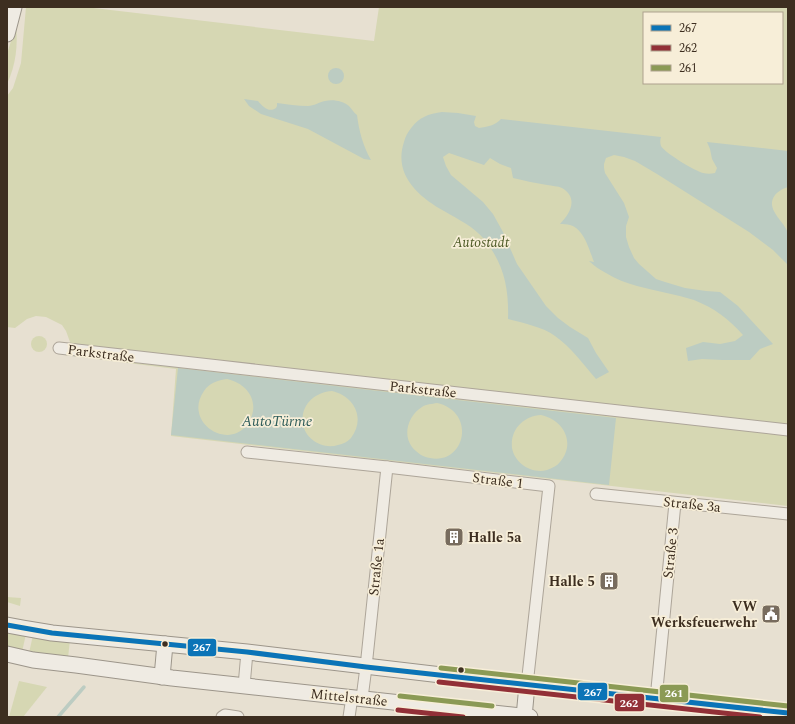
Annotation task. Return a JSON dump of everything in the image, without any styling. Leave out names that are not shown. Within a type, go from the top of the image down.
[{"type":"street","points":[[7,34],[14,7]]},
{"type":"street","name":"Parkstraße","points":[[59,348],[788,430]]},
{"type":"street","name":"Straße 1","points":[[247,452],[549,486],[531,685]]},
{"type":"street","name":"Straße 1a","points":[[349,717],[357,698],[366,667],[387,467]]},
{"type":"street","name":"Straße 3a","points":[[596,494],[788,514]]},
{"type":"street","name":"Straße 3","points":[[656,699],[675,503]]},
{"type":"street","points":[[7,624],[52,633],[247,652],[531,685]]},
{"type":"street","points":[[162,677],[165,644]]},
{"type":"street","points":[[244,686],[247,652]]},
{"type":"street","name":"Mittelstraße","points":[[7,654],[33,660],[162,677],[526,717],[531,685]]},
{"type":"street","points":[[552,688],[788,713]]},
{"type":"street","points":[[222,717],[238,717]]},
{"type":"green space","name":"Autostadt","points":[[26,7],[85,7],[374,41],[379,7],[788,7],[788,506],[171,436],[176,369],[64,355],[70,342],[66,331],[62,325],[46,317],[36,316],[27,319],[15,328],[7,327],[7,96],[13,88],[21,63]]},
{"type":"green space","points":[[16,25],[16,55],[7,84],[7,54]]},
{"type":"green space","points":[[36,336],[42,336],[47,341],[45,350],[42,352],[36,352],[31,347],[31,341]]},
{"type":"green space","points":[[7,597],[21,598],[20,606],[7,602]]},
{"type":"green space","points":[[7,630],[26,634],[22,652],[7,648]]},
{"type":"green space","points":[[33,635],[70,640],[68,658],[29,653]]},
{"type":"green space","points":[[19,681],[47,687],[23,717],[9,717]]},
{"type":"water","points":[[333,68],[339,68],[344,73],[342,82],[339,84],[333,84],[328,79],[328,73]]},
{"type":"water","points":[[244,99],[258,101],[269,110],[276,108],[277,103],[308,106],[328,100],[335,100],[344,103],[357,115],[362,138],[371,160],[364,159],[308,129],[261,114],[249,106]]},
{"type":"water","points":[[442,112],[476,116],[474,122],[475,126],[479,128],[494,124],[501,119],[661,137],[661,146],[668,153],[699,172],[706,174],[715,173],[717,168],[712,159],[707,142],[788,151],[788,187],[775,195],[772,200],[772,206],[788,234],[788,265],[773,250],[749,232],[635,161],[614,155],[606,158],[604,164],[605,173],[624,203],[629,217],[626,226],[626,237],[634,258],[639,264],[656,279],[685,288],[720,292],[738,306],[773,344],[760,349],[750,360],[702,359],[688,361],[686,348],[703,342],[720,344],[735,341],[743,335],[721,314],[701,303],[625,282],[593,265],[589,261],[594,262],[588,246],[579,231],[570,225],[560,224],[567,216],[571,206],[570,196],[562,188],[513,178],[511,168],[490,158],[484,165],[449,153],[443,157],[451,175],[483,202],[493,214],[503,232],[517,264],[546,306],[558,318],[588,338],[609,372],[596,379],[572,350],[561,340],[539,328],[508,319],[504,277],[501,267],[491,248],[480,234],[417,192],[405,175],[402,165],[402,154],[405,139],[409,131],[414,124],[426,116]]},
{"type":"water","name":"AutoTürme","points":[[178,368],[616,418],[609,485],[171,435]],"holes":[[[227,379],[235,382],[242,386],[251,397],[253,404],[251,418],[246,426],[238,433],[228,435],[218,433],[210,429],[203,422],[199,412],[199,402],[206,388],[217,381]],[[332,391],[346,398],[352,403],[357,416],[357,423],[351,438],[340,445],[321,445],[311,439],[304,429],[303,417],[306,405],[315,397]],[[437,403],[450,408],[458,416],[462,426],[462,436],[458,446],[451,454],[442,458],[425,457],[416,451],[409,442],[407,431],[410,420],[417,410],[427,405]],[[541,415],[556,422],[565,433],[567,440],[565,455],[560,462],[556,466],[541,471],[530,469],[520,463],[512,448],[513,435],[516,429],[524,421]]]},
{"type":"waterway","points":[[58,717],[84,687]]},
{"type":"transit line","name":"267","points":[[7,625],[52,633],[247,652],[366,667],[788,713]]},
{"type":"transit line","name":"261","points":[[441,668],[788,706]]},
{"type":"transit line","name":"262","points":[[439,682],[760,717]]},
{"type":"transit line","name":"261","points":[[400,696],[492,706]]},
{"type":"transit line","name":"262","points":[[398,710],[463,717]]},
{"type":"place","name":"Halle 5a","points":[[454,537]]},
{"type":"place","name":"Halle 5","points":[[609,581]]},
{"type":"place","name":"VW Werksfeuerwehr","points":[[771,614]]}]
